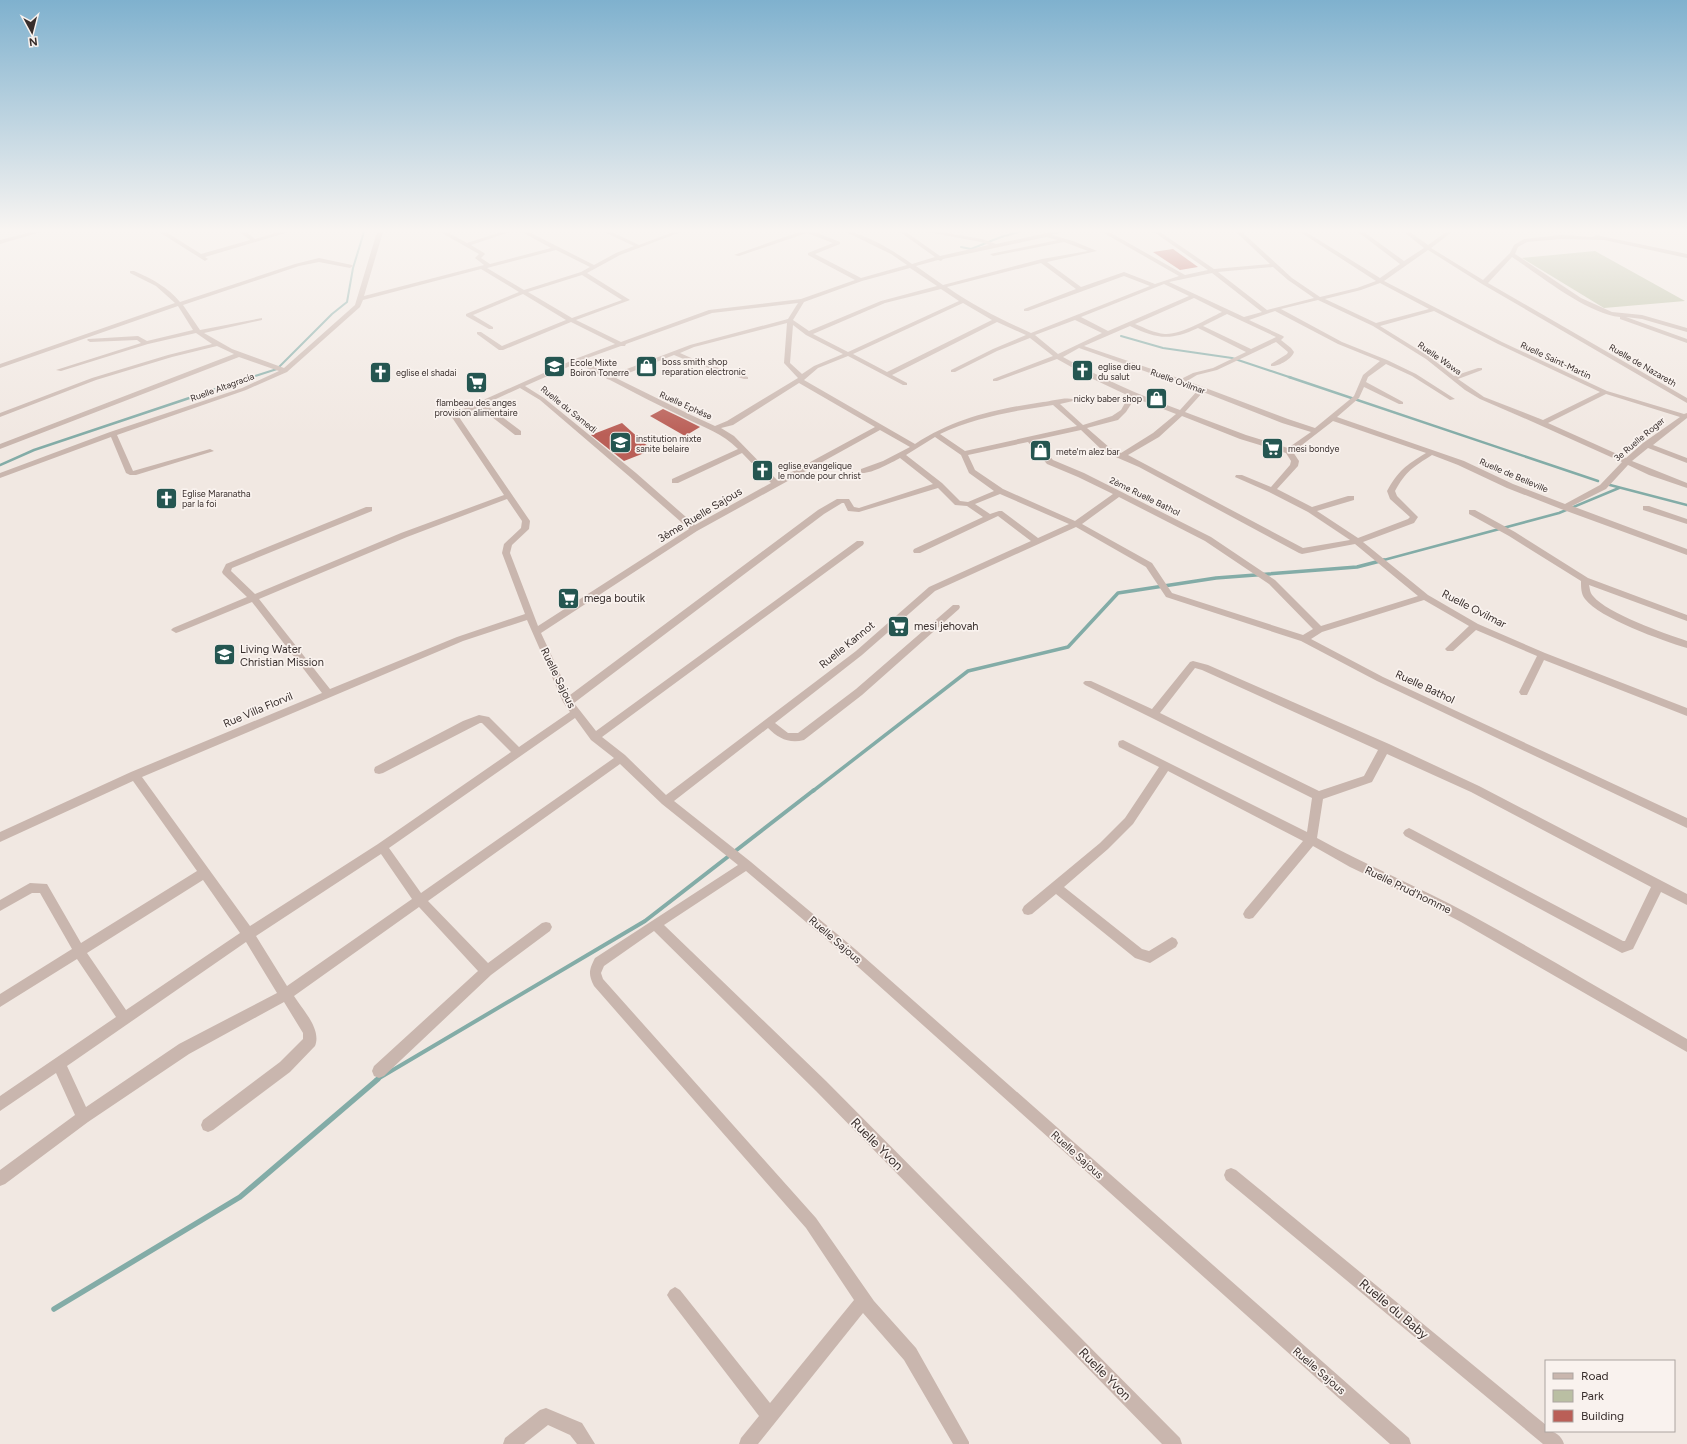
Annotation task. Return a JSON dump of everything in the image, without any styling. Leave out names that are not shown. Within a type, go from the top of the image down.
[{"type":"street","points":[[175,299],[198,331],[238,355],[279,370]]},
{"type":"street","points":[[0,366],[193,299]]},
{"type":"street","name":"Ruelle Altagracia","points":[[0,476],[113,434],[244,389],[279,370],[355,309],[361,299]]},
{"type":"street","points":[[491,328],[468,315],[506,299]]},
{"type":"street","points":[[536,299],[571,320],[623,345]]},
{"type":"street","points":[[479,333],[500,349],[626,299]]},
{"type":"street","name":"Ruelle Sajous","points":[[806,299],[711,311],[623,345],[577,360],[456,416],[526,521],[527,526],[508,544],[506,553],[536,632],[568,702],[595,737],[621,758],[666,801],[722,845],[851,953],[1402,1444]]},
{"type":"street","points":[[808,334],[883,302],[893,299]]},
{"type":"street","points":[[959,299],[996,320],[1030,335],[1058,357],[1095,378],[1133,395],[1243,437],[1289,451],[1295,461],[1294,466],[1272,490]]},
{"type":"street","points":[[1026,310],[1053,299]]},
{"type":"street","points":[[953,371],[995,350],[1118,299]]},
{"type":"street","points":[[995,380],[1058,357],[1078,346],[1129,323],[1186,299]]},
{"type":"street","points":[[1180,381],[1195,374],[1215,369],[1281,337],[1246,319],[1202,299]]},
{"type":"street","points":[[1249,299],[1266,312]]},
{"type":"street","points":[[1246,319],[1275,309],[1313,299]]},
{"type":"street","name":"Ruelle Wawa","points":[[1321,299],[1374,325],[1428,358],[1467,389],[1482,398],[1542,423],[1626,462],[1687,486]]},
{"type":"street","name":"Ruelle Saint-Martin","points":[[1416,299],[1500,344],[1605,392],[1685,416]]},
{"type":"street","name":"Ruelle de Nazareth","points":[[1512,299],[1687,401]]},
{"type":"street","points":[[1580,299],[1611,314],[1687,341]]},
{"type":"street","points":[[802,301],[790,320],[787,363],[801,379],[915,447]]},
{"type":"street","points":[[716,428],[730,423],[801,379],[816,367],[963,302]]},
{"type":"street","points":[[1275,309],[1340,343],[1385,360],[1414,375],[1452,399]]},
{"type":"street","points":[[1374,325],[1435,309]]},
{"type":"street","points":[[1129,323],[1148,332],[1174,336],[1228,311]]},
{"type":"street","points":[[1611,314],[1642,317],[1687,330]]},
{"type":"street","points":[[1075,317],[1108,333]]},
{"type":"street","points":[[59,370],[146,343],[260,319]]},
{"type":"street","points":[[790,320],[808,334],[905,384]]},
{"type":"street","points":[[610,378],[675,353],[726,336],[790,320]]},
{"type":"street","points":[[888,374],[996,320]]},
{"type":"street","points":[[1197,325],[1252,352]]},
{"type":"street","points":[[76,340],[138,338],[146,343]]},
{"type":"street","points":[[1273,365],[1290,355],[1291,352],[1277,340]]},
{"type":"street","points":[[0,415],[94,379],[170,356],[218,344]]},
{"type":"street","name":"Ruelle Ovilmar","points":[[1078,346],[1180,381],[1285,421],[1316,430]]},
{"type":"street","points":[[675,353],[698,363],[746,378]]},
{"type":"street","points":[[0,448],[238,355]]},
{"type":"street","name":"Ruelle Ephése","points":[[577,360],[688,417],[716,428],[731,438],[775,483]]},
{"type":"street","points":[[1289,451],[1357,397],[1365,376],[1385,360]]},
{"type":"street","points":[[1454,378],[1480,369]]},
{"type":"street","points":[[1362,383],[1384,392],[1401,403]]},
{"type":"street","name":"Ruelle du Samedi","points":[[521,386],[542,399],[633,475],[694,529]]},
{"type":"street","points":[[1123,456],[1156,435],[1181,413],[1202,389]]},
{"type":"street","points":[[1542,423],[1605,392]]},
{"type":"street","points":[[935,434],[964,454],[1084,427],[1115,418],[1124,411],[1133,395]]},
{"type":"street","points":[[864,471],[886,463],[935,434],[957,424],[1023,408],[1070,400]]},
{"type":"street","points":[[1055,403],[1084,427],[1107,450],[1123,456],[1263,528],[1300,550],[1357,541],[1411,521],[1414,517],[1393,497],[1391,492],[1400,475],[1408,467],[1431,453]]},
{"type":"street","points":[[480,404],[518,433]]},
{"type":"street","name":"3e Ruelle Roger","points":[[1568,508],[1602,487],[1626,462],[1685,416]]},
{"type":"street","name":"Ruelle de Belleville","points":[[1332,418],[1461,463],[1510,486],[1687,552]]},
{"type":"street","name":"3ème Ruelle Sajous","points":[[536,632],[694,529],[775,483],[881,426]]},
{"type":"street","points":[[113,434],[130,473],[136,473],[210,451]]},
{"type":"street","name":"2ème Ruelle Bathol","points":[[1030,439],[1050,462],[1119,494],[1208,539],[1272,582],[1319,630]]},
{"type":"street","points":[[1646,445],[1687,461]]},
{"type":"street","points":[[675,481],[742,450]]},
{"type":"street","name":"Ruelle Bathol","points":[[964,454],[972,471],[1000,491],[1076,524],[1149,565],[1170,595],[1304,639],[1380,679],[1687,823]]},
{"type":"street","points":[[900,455],[939,485],[958,503],[969,504],[1000,491]]},
{"type":"street","name":"Ruelle Ovilmar","points":[[1239,477],[1272,490],[1311,510],[1357,541],[1425,597],[1475,626],[1542,655],[1687,712]]},
{"type":"street","points":[[568,702],[820,512],[840,501],[846,501],[851,509],[859,510],[939,485]]},
{"type":"street","name":"Ruelle Kannot","points":[[666,801],[859,653],[932,590],[1076,524],[1119,494]]},
{"type":"street","points":[[176,630],[404,535],[509,496]]},
{"type":"street","points":[[1311,510],[1351,498]]},
{"type":"street","points":[[969,504],[988,517]]},
{"type":"street","points":[[1646,508],[1687,522]]},
{"type":"street","points":[[328,694],[253,597],[226,572],[229,566],[369,509]]},
{"type":"street","points":[[1472,512],[1512,534],[1585,580],[1687,618]]},
{"type":"street","points":[[917,551],[999,513],[1038,542]]},
{"type":"street","points":[[595,737],[860,543]]},
{"type":"street","points":[[1585,580],[1586,592],[1589,598],[1604,610],[1687,645]]},
{"type":"street","points":[[1304,639],[1319,630],[1425,597]]},
{"type":"street","points":[[768,723],[785,736],[790,738],[800,737],[859,692],[956,607]]},
{"type":"street","name":"Rue Villa Florvil","points":[[0,837],[135,775],[328,694],[460,639],[530,616]]},
{"type":"street","points":[[1450,649],[1475,626]]},
{"type":"street","points":[[1524,692],[1542,655]]},
{"type":"street","points":[[1154,714],[1193,664],[1205,667],[1385,747],[1475,789],[1687,900]]},
{"type":"street","points":[[1088,683],[1154,714],[1318,796],[1368,779],[1385,747]]},
{"type":"street","points":[[0,1104],[248,934],[382,847],[575,713]]},
{"type":"street","points":[[379,770],[479,719],[485,720],[518,752]]},
{"type":"street","name":"Ruelle Prud'homme","points":[[1123,744],[1311,840],[1354,864],[1419,894],[1465,918],[1687,1046]]},
{"type":"street","points":[[0,1179],[83,1117],[184,1048],[286,995],[621,758]]},
{"type":"street","points":[[1028,910],[1056,888],[1104,846],[1129,821],[1166,765]]},
{"type":"street","points":[[135,775],[248,934],[309,1030],[310,1041],[285,1067],[208,1125]]},
{"type":"street","points":[[1249,914],[1311,840],[1318,796]]},
{"type":"street","points":[[1409,833],[1622,947],[1629,945],[1658,885]]},
{"type":"street","points":[[382,847],[420,901],[486,971]]},
{"type":"street","points":[[747,866],[655,924],[599,962],[595,973],[598,982],[811,1223],[864,1300],[910,1354],[961,1442]]},
{"type":"street","points":[[0,1001],[204,873]]},
{"type":"street","points":[[0,906],[30,888],[43,888],[79,951],[124,1020]]},
{"type":"street","points":[[1056,888],[1139,954],[1150,957],[1172,943]]},
{"type":"street","name":"Ruelle Yvon","points":[[655,924],[832,1098],[1174,1444]]},
{"type":"street","points":[[380,1072],[486,971],[546,927]]},
{"type":"street","points":[[59,1064],[83,1117]]},
{"type":"street","name":"Ruelle du Baby","points":[[1231,1175],[1556,1444]]},
{"type":"street","points":[[675,1296],[770,1416]]},
{"type":"street","points":[[747,1444],[864,1300]]},
{"type":"street","points":[[511,1444],[546,1416],[576,1429],[587,1444]]},
{"type":"green space","points":[[1590,299],[1682,299],[1685,301],[1604,308]]},
{"type":"building","points":[[663,409],[700,427],[685,436],[650,416]]},
{"type":"building","name":"institution mixte sanite belaire","points":[[622,423],[652,450],[624,461],[591,435]]},
{"type":"waterway","points":[[249,378],[277,369],[332,314],[347,302],[347,299]]},
{"type":"waterway","points":[[1121,336],[1163,348],[1232,358],[1289,377]]},
{"type":"waterway","points":[[1289,377],[1598,481]]},
{"type":"waterway","points":[[0,465],[34,450],[249,378]]},
{"type":"waterway","points":[[1610,485],[1687,505]]},
{"type":"waterway","points":[[1380,561],[1559,513],[1619,488]]},
{"type":"waterway","points":[[813,791],[968,671],[1068,647],[1118,593],[1216,578],[1357,567],[1384,560]]},
{"type":"waterway","points":[[376,1080],[645,921],[814,790]]},
{"type":"waterway","points":[[54,1309],[240,1197],[378,1079]]},
{"type":"place","name":"boss smith shop reparation electronic","points":[[647,366]]},
{"type":"place","name":"Ecole Mixte Boiron Tonerre","points":[[555,367]]},
{"type":"place","name":"eglise dieu du salut","points":[[1082,371]]},
{"type":"place","name":"eglise el shadai","points":[[381,372]]},
{"type":"place","name":"flambeau des anges provision alimentaire","points":[[476,383]]},
{"type":"place","name":"nicky baber shop","points":[[1157,398]]},
{"type":"place","name":"institution mixte sanite belaire","points":[[621,443]]},
{"type":"place","name":"mesi bondye","points":[[1273,448]]},
{"type":"place","name":"mete'm alez bar","points":[[1041,451]]},
{"type":"place","name":"eglise evangelique le monde pour christ","points":[[763,470]]},
{"type":"place","name":"Eglise Maranatha par la foi","points":[[166,498]]},
{"type":"place","name":"mega boutik","points":[[568,598]]},
{"type":"place","name":"mesi jehovah","points":[[899,626]]},
{"type":"place","name":"Living Water Christian Mission","points":[[224,655]]}]
